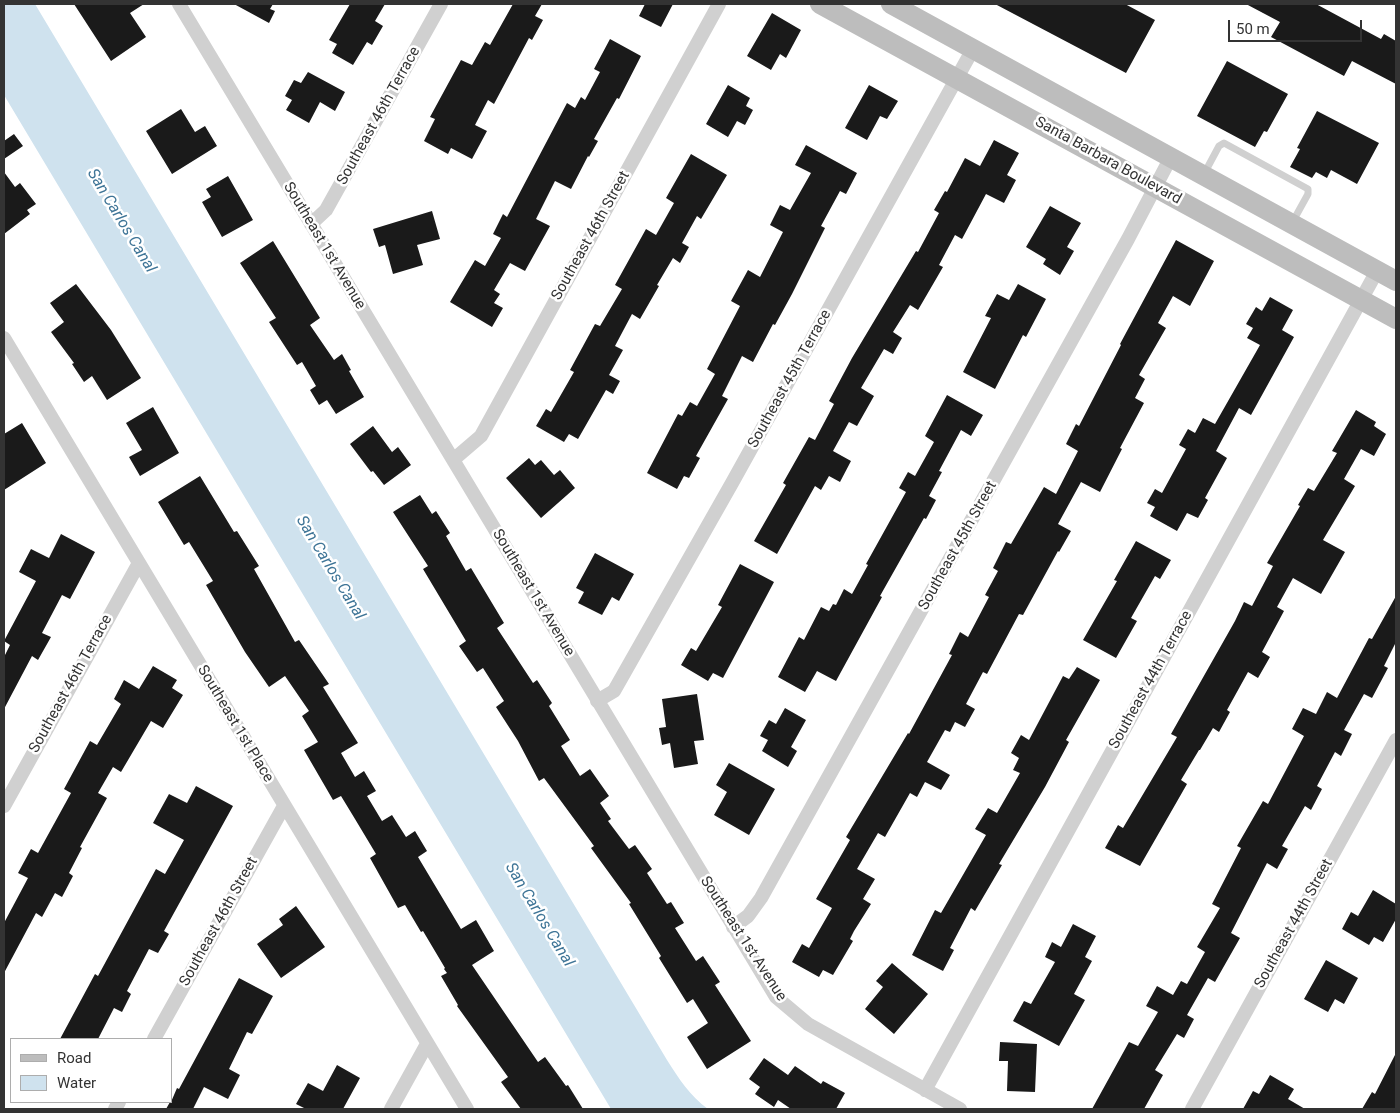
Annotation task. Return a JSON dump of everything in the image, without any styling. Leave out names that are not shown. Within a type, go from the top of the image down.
[{"type":"main road","name":"Santa Barbara Boulevard","points":[[820,4],[1396,319]]},
{"type":"main road","points":[[890,4],[1396,281]]},
{"type":"street","name":"Southeast 1st Avenue","points":[[179,4],[776,997],[808,1024],[960,1109]]},
{"type":"street","name":"Southeast 46th Terrace","points":[[311,224],[326,210],[441,4]]},
{"type":"street","name":"Southeast 46th Street","points":[[452,460],[481,436],[719,4]]},
{"type":"street","name":"Southeast 45th Terrace","points":[[597,701],[614,691],[737,475],[973,49]]},
{"type":"street","name":"Southeast 45th Street","points":[[733,926],[748,916],[761,898],[1128,239],[1170,157]]},
{"type":"street","name":"Southeast 44th Terrace","points":[[925,1090],[1377,270]]},
{"type":"street","name":"Southeast 1st Place","points":[[4,338],[467,1109]]},
{"type":"street","name":"Southeast 46th Terrace","points":[[4,806],[139,562]]},
{"type":"street","name":"Southeast 44th Street","points":[[1192,1109],[1396,740]]},
{"type":"street","name":"Southeast 46th Street","points":[[155,1038],[284,806]]},
{"type":"street","points":[[391,1109],[427,1044]]},
{"type":"lane","points":[[1203,175],[1219,146],[1224,143],[1308,188],[1308,194],[1291,224]]},
{"type":"water","name":"San Carlos Canal","points":[[4,4],[35,4],[667,1060],[690,1093],[708,1109],[611,1109],[4,95]]},
{"type":"building","points":[[74,4],[144,4],[130,13],[146,37],[111,61]]},
{"type":"building","points":[[234,4],[273,4],[270,9],[275,11],[269,23]]},
{"type":"building","points":[[350,4],[385,4],[375,21],[383,26],[372,45],[367,42],[353,65],[332,53],[337,44],[329,40]]},
{"type":"building","points":[[513,4],[542,4],[535,16],[543,20],[532,40],[529,38],[494,104],[488,100],[475,125],[487,131],[472,159],[451,148],[448,154],[424,141],[435,119],[430,117],[461,60],[472,65],[485,42],[490,45]]},
{"type":"building","points":[[645,4],[673,4],[661,27],[639,16]]},
{"type":"building","points":[[995,4],[1125,4],[1155,20],[1126,73]]},
{"type":"building","points":[[1246,4],[1316,4],[1381,39],[1384,34],[1396,41],[1396,84],[1352,61],[1344,76],[1271,37],[1280,22]]},
{"type":"building","points":[[772,13],[801,30],[786,58],[780,54],[771,70],[747,56]]},
{"type":"building","points":[[610,39],[641,56],[619,99],[617,98],[594,139],[598,141],[571,189],[555,181],[536,219],[550,226],[525,271],[510,263],[494,290],[500,294],[494,303],[503,308],[492,327],[450,302],[475,260],[485,266],[501,238],[493,234],[503,214],[507,217],[567,103],[575,108],[581,97],[585,100],[600,72],[594,69]]},
{"type":"building","points":[[1227,61],[1288,94],[1267,132],[1264,131],[1255,147],[1197,116]]},
{"type":"building","points":[[308,72],[345,92],[335,111],[320,102],[309,123],[286,110],[292,100],[285,96],[294,80],[301,83]]},
{"type":"building","points":[[728,85],[750,98],[746,106],[753,110],[745,125],[737,121],[728,137],[706,124]]},
{"type":"building","points":[[869,85],[898,101],[887,119],[880,116],[867,140],[845,128]]},
{"type":"building","points":[[181,109],[195,132],[205,126],[217,146],[172,174],[146,131]]},
{"type":"building","points":[[1317,111],[1379,143],[1357,184],[1331,170],[1327,178],[1316,172],[1312,178],[1290,167],[1300,149],[1297,148]]},
{"type":"building","points":[[14,134],[23,146],[4,159],[4,141]]},
{"type":"building","points":[[994,140],[1019,153],[1007,175],[1016,180],[1004,203],[986,194],[962,239],[955,235],[939,265],[943,267],[918,310],[910,305],[893,332],[902,338],[893,354],[884,349],[861,388],[874,396],[857,426],[849,422],[833,451],[851,461],[840,482],[829,476],[821,490],[815,486],[777,554],[754,541],[786,485],[783,483],[809,437],[815,440],[834,404],[829,401],[852,358],[916,251],[918,252],[939,213],[934,210],[945,191],[947,192],[965,158],[980,166]]},
{"type":"building","points":[[806,145],[857,173],[846,194],[840,191],[821,226],[825,228],[792,294],[775,325],[773,324],[753,362],[742,356],[722,396],[728,399],[696,456],[700,458],[689,478],[684,476],[677,489],[647,473],[678,414],[682,416],[690,402],[697,406],[715,374],[707,369],[740,306],[731,301],[748,270],[760,277],[783,232],[770,225],[780,205],[790,210],[811,173],[795,165]]},
{"type":"building","points":[[691,154],[727,175],[701,219],[697,216],[682,243],[689,247],[680,263],[673,258],[640,319],[632,314],[615,346],[623,350],[609,375],[620,381],[613,394],[606,390],[578,439],[569,434],[564,442],[536,426],[546,409],[551,412],[574,372],[570,370],[595,324],[600,326],[622,289],[615,285],[646,229],[656,235],[674,203],[666,198]]},
{"type":"building","points":[[4,172],[15,187],[20,183],[36,204],[27,210],[30,214],[4,234]]},
{"type":"building","points":[[228,176],[253,220],[222,237],[202,202],[211,197],[206,189]]},
{"type":"building","points":[[1050,206],[1081,223],[1067,247],[1074,251],[1060,275],[1043,264],[1046,259],[1026,247]]},
{"type":"building","points":[[432,211],[440,239],[417,245],[423,265],[393,274],[385,245],[379,247],[373,229]]},
{"type":"building","points":[[1176,240],[1214,261],[1190,306],[1173,296],[1158,323],[1166,328],[1139,375],[1145,379],[1135,398],[1144,403],[1120,448],[1122,449],[1100,492],[1081,482],[1058,524],[1071,531],[1023,615],[1019,614],[987,674],[983,672],[966,704],[975,709],[965,727],[955,722],[950,732],[945,730],[927,762],[950,775],[941,790],[925,782],[917,797],[910,793],[885,837],[878,833],[857,869],[875,879],[863,899],[871,904],[854,931],[850,939],[853,941],[833,975],[823,970],[819,977],[792,962],[802,944],[809,948],[832,908],[816,899],[850,840],[846,837],[909,734],[952,655],[949,654],[960,632],[968,637],[989,597],[985,595],[998,571],[993,568],[1006,542],[1011,544],[1044,487],[1056,494],[1078,451],[1066,444],[1076,424],[1079,426],[1120,344]]},
{"type":"building","points":[[273,241],[320,318],[310,325],[334,360],[342,354],[351,370],[349,371],[364,397],[336,414],[327,400],[319,405],[310,390],[316,386],[302,362],[297,365],[269,322],[276,318],[240,263]]},
{"type":"building","points":[[76,284],[111,330],[141,378],[107,400],[92,376],[84,382],[72,364],[74,363],[51,332],[64,322],[50,303]]},
{"type":"building","points":[[1018,284],[1046,299],[1026,337],[1023,335],[995,389],[963,372],[991,318],[985,316],[997,294],[1009,300]]},
{"type":"building","points":[[1270,297],[1293,310],[1282,330],[1294,337],[1251,415],[1239,408],[1216,451],[1227,458],[1205,498],[1208,500],[1198,518],[1187,513],[1177,531],[1150,516],[1155,507],[1147,503],[1155,489],[1162,493],[1186,449],[1179,445],[1188,429],[1195,433],[1203,418],[1215,424],[1260,345],[1247,338],[1253,328],[1246,324],[1256,307],[1262,311]]},
{"type":"building","points":[[947,395],[983,415],[971,436],[961,430],[939,471],[942,472],[929,496],[936,500],[880,596],[882,597],[836,681],[817,671],[805,692],[778,677],[799,637],[804,640],[821,607],[829,611],[833,604],[836,605],[844,589],[852,594],[868,565],[866,564],[906,492],[899,488],[908,472],[915,476],[934,442],[925,436]]},
{"type":"building","points":[[153,407],[179,453],[140,476],[129,457],[142,450],[126,423]]},
{"type":"building","points":[[1356,410],[1376,422],[1374,426],[1386,434],[1374,456],[1361,449],[1344,479],[1355,486],[1323,540],[1345,552],[1321,594],[1293,578],[1277,607],[1284,611],[1262,652],[1270,657],[1258,678],[1248,672],[1227,710],[1230,712],[1219,732],[1213,728],[1199,750],[1181,780],[1187,784],[1140,866],[1105,848],[1118,825],[1123,828],[1177,737],[1171,734],[1244,602],[1252,606],[1273,566],[1267,563],[1300,506],[1298,505],[1308,488],[1314,491],[1337,453],[1332,451]]},
{"type":"building","points":[[22,423],[46,463],[4,490],[4,434]]},
{"type":"building","points":[[373,426],[392,452],[398,447],[411,465],[384,485],[373,471],[371,472],[350,444]]},
{"type":"building","points":[[529,458],[535,465],[541,460],[554,475],[560,470],[575,488],[541,518],[506,478]]},
{"type":"building","points":[[200,476],[234,532],[237,531],[259,566],[254,569],[295,642],[299,640],[329,684],[323,687],[358,743],[341,753],[355,777],[364,771],[376,791],[367,796],[382,821],[392,815],[406,837],[415,831],[427,851],[418,857],[461,929],[476,920],[494,951],[472,965],[538,1062],[545,1057],[566,1086],[568,1085],[583,1109],[521,1109],[501,1082],[508,1077],[457,1006],[441,976],[447,973],[445,968],[405,905],[398,908],[370,858],[376,854],[341,796],[333,800],[304,750],[318,742],[302,716],[309,711],[285,676],[269,687],[245,652],[206,585],[213,581],[189,542],[184,545],[158,502]]},
{"type":"building","points":[[420,495],[432,514],[436,511],[450,533],[446,536],[466,571],[471,568],[504,623],[497,628],[533,683],[537,680],[552,703],[549,706],[570,740],[561,746],[580,776],[590,769],[609,796],[600,803],[611,819],[608,821],[629,849],[635,845],[652,869],[647,873],[667,904],[671,902],[684,923],[675,928],[696,961],[703,956],[720,982],[715,985],[751,1041],[707,1069],[687,1037],[708,1023],[693,999],[687,1003],[659,958],[661,956],[629,904],[631,903],[591,848],[594,846],[544,778],[539,781],[518,741],[496,707],[504,701],[483,668],[477,672],[459,646],[466,641],[423,569],[428,566],[393,512]]},
{"type":"building","points":[[61,534],[95,552],[70,599],[62,595],[42,633],[51,637],[38,660],[32,656],[4,709],[4,657],[10,645],[4,641],[36,581],[19,572],[31,549],[49,558]]},
{"type":"building","points":[[1136,541],[1171,560],[1160,579],[1155,576],[1131,618],[1137,621],[1116,658],[1083,640],[1117,581],[1114,580]]},
{"type":"building","points":[[595,553],[634,574],[619,601],[612,597],[602,615],[578,603],[584,592],[576,588]]},
{"type":"building","points":[[740,564],[774,582],[723,678],[713,673],[708,681],[681,665],[691,648],[696,651],[722,607],[718,605]]},
{"type":"building","points":[[1396,596],[1396,642],[1384,666],[1388,668],[1372,698],[1364,694],[1344,730],[1352,734],[1341,756],[1335,752],[1317,786],[1322,789],[1311,810],[1305,806],[1282,846],[1288,849],[1277,869],[1267,863],[1231,933],[1240,938],[1215,982],[1208,978],[1187,1015],[1194,1019],[1184,1038],[1177,1034],[1155,1070],[1163,1075],[1144,1109],[1092,1109],[1129,1042],[1138,1046],[1158,1012],[1146,1006],[1157,986],[1173,995],[1181,981],[1187,984],[1205,952],[1197,947],[1220,908],[1212,904],[1241,848],[1237,846],[1263,801],[1268,804],[1304,736],[1292,729],[1303,708],[1316,714],[1327,692],[1337,698],[1369,638],[1372,639]]},
{"type":"building","points":[[153,666],[177,680],[172,688],[183,695],[163,728],[151,721],[121,772],[113,767],[98,793],[107,798],[80,847],[82,848],[69,873],[73,876],[62,897],[55,893],[42,917],[36,913],[4,973],[4,923],[28,878],[18,873],[31,849],[38,853],[71,793],[64,789],[90,741],[97,745],[121,704],[114,699],[124,680],[139,689]]},
{"type":"building","points":[[1077,667],[1100,680],[1066,740],[1069,742],[1045,787],[999,864],[1002,865],[975,911],[971,908],[950,948],[954,950],[943,971],[912,955],[935,910],[941,913],[986,835],[975,829],[988,808],[997,813],[1020,773],[1013,770],[1019,758],[1011,753],[1021,735],[1029,740],[1063,676],[1069,679]]},
{"type":"building","points":[[697,694],[704,740],[694,741],[698,764],[674,768],[670,743],[662,745],[659,728],[666,727],[662,699]]},
{"type":"building","points":[[785,708],[806,720],[791,747],[797,751],[788,767],[762,751],[768,740],[760,736],[769,720],[776,724]]},
{"type":"building","points":[[729,763],[775,789],[749,835],[714,815],[727,792],[716,785]]},
{"type":"building","points":[[196,786],[233,806],[164,931],[169,934],[158,953],[149,949],[127,991],[131,994],[122,1012],[114,1008],[99,1038],[61,1038],[95,974],[98,976],[156,869],[165,874],[184,840],[153,823],[169,794],[187,803]]},
{"type":"building","points":[[1373,890],[1396,904],[1396,919],[1383,942],[1374,937],[1369,945],[1342,929],[1351,912],[1358,916]]},
{"type":"building","points":[[296,906],[325,947],[281,978],[257,944],[283,925],[279,919]]},
{"type":"building","points":[[1073,924],[1096,936],[1085,957],[1092,961],[1074,994],[1085,1000],[1059,1046],[1013,1021],[1024,1001],[1031,1004],[1055,962],[1045,957],[1052,942],[1061,947]]},
{"type":"building","points":[[1326,960],[1358,978],[1344,1004],[1335,999],[1328,1012],[1304,999]]},
{"type":"building","points":[[892,963],[928,994],[894,1034],[865,1009],[883,987],[876,981]]},
{"type":"building","points":[[239,978],[273,996],[252,1034],[247,1032],[229,1069],[240,1075],[228,1099],[204,1087],[193,1109],[166,1109],[169,1103],[172,1103],[177,1088],[179,1089]]},
{"type":"building","points":[[1000,1042],[1037,1044],[1035,1092],[1007,1091],[1008,1061],[999,1061]]},
{"type":"building","points":[[1396,1053],[1396,1109],[1362,1109],[1372,1092],[1375,1094]]},
{"type":"building","points":[[764,1058],[788,1075],[795,1066],[821,1084],[823,1081],[845,1093],[836,1109],[791,1109],[778,1100],[774,1107],[755,1094],[760,1087],[749,1079]]},
{"type":"building","points":[[337,1065],[360,1078],[343,1109],[306,1109],[296,1104],[308,1083],[323,1091]]},
{"type":"building","points":[[1270,1075],[1294,1089],[1288,1099],[1305,1109],[1243,1109],[1253,1091],[1259,1094]]}]
